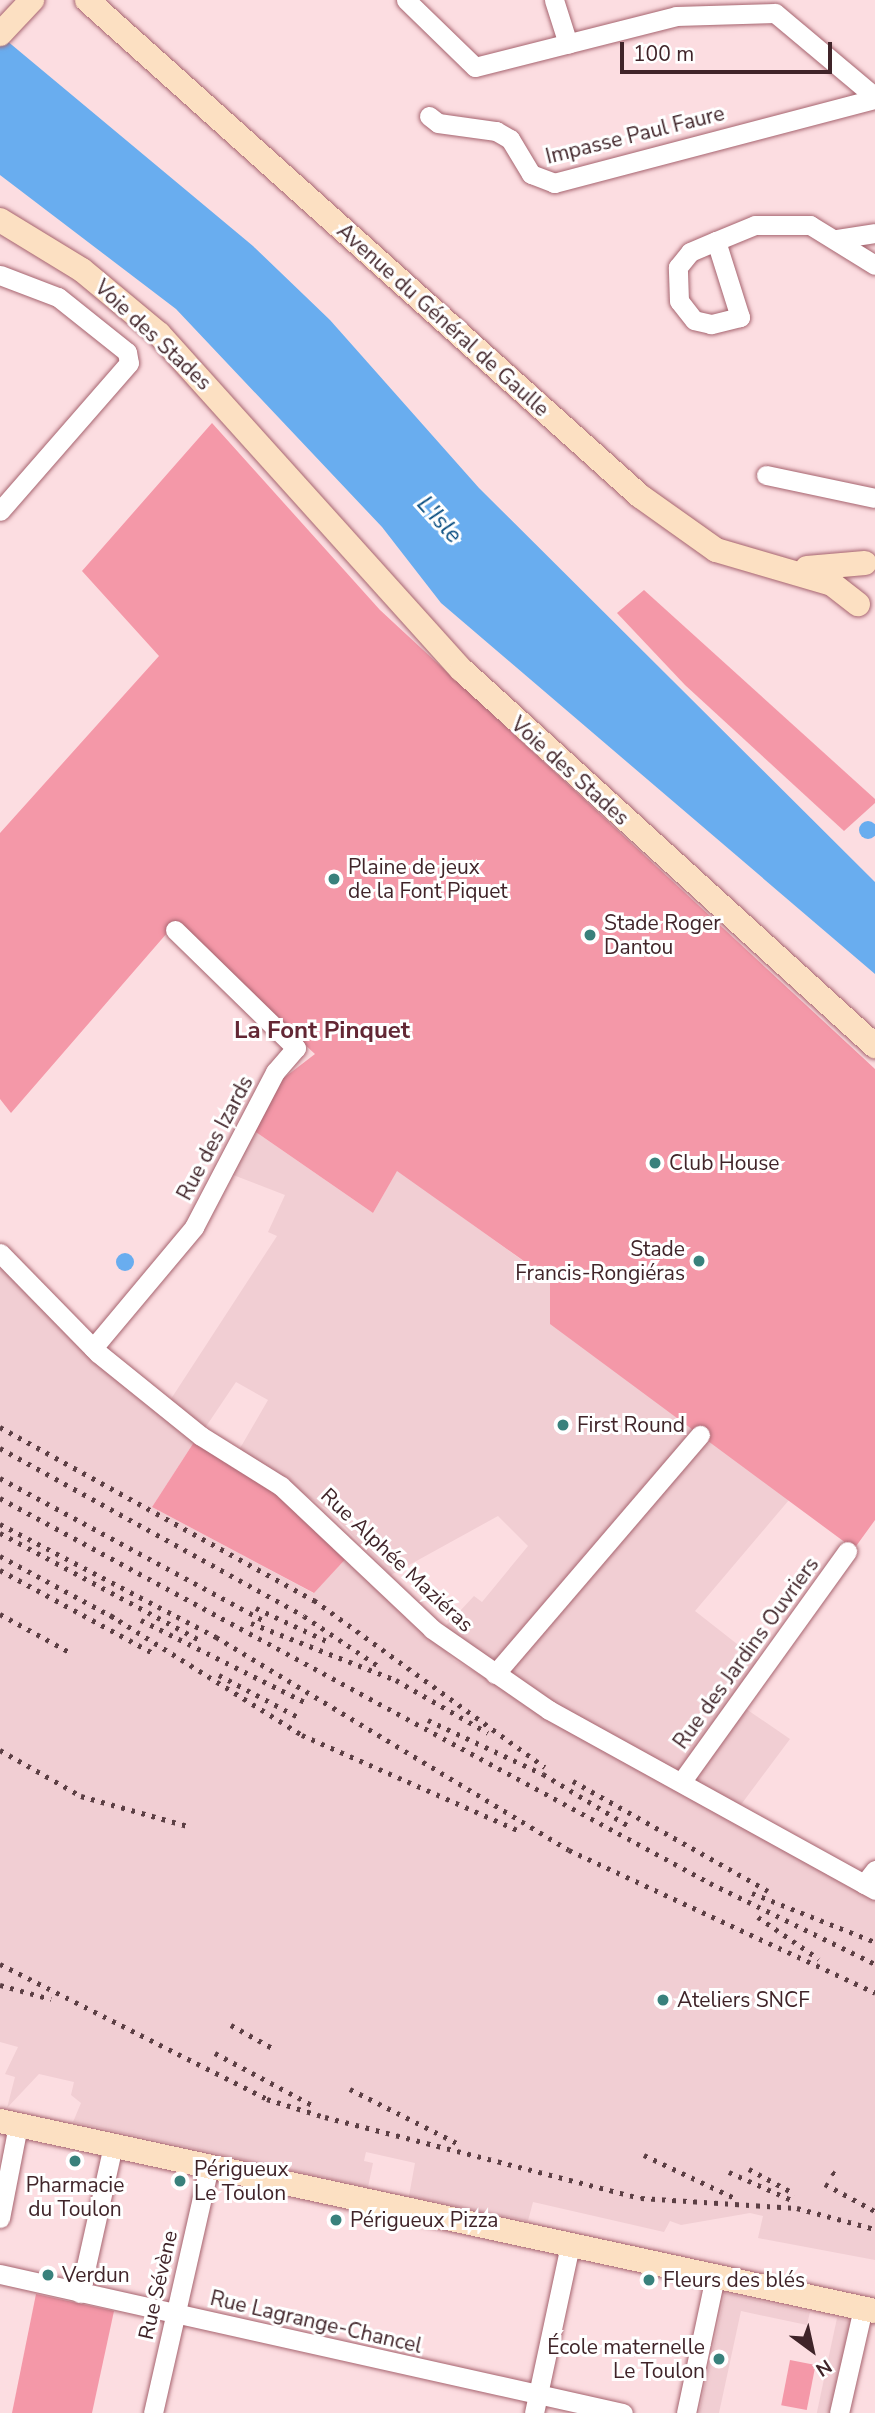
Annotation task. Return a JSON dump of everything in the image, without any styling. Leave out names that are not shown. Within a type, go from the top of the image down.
[{"type":"main road","points":[[0,19],[15,0]]},
{"type":"main road","points":[[0,33],[32,0]]},
{"type":"main road","name":"Avenue du Général de Gaulle","points":[[88,0],[640,496],[716,550],[832,584],[867,610]]},
{"type":"main road","name":"Avenue du Général de Gaulle","points":[[113,0],[147,52]]},
{"type":"main road","name":"Voie des Stades","points":[[0,220],[67,259],[136,313],[211,388],[284,475],[499,706],[875,1046]]},
{"type":"main road","name":"Voie des Stades","points":[[0,238],[124,324],[284,475]]},
{"type":"main road","points":[[867,610],[853,587],[870,561]]},
{"type":"main road","name":"Avenue du Général de Gaulle","points":[[755,563],[835,570],[870,561]]},
{"type":"main road","points":[[9,2123],[869,2310]]},
{"type":"street","points":[[406,0],[475,67],[676,16],[768,7],[875,98]]},
{"type":"street","points":[[554,0],[568,44]]},
{"type":"street","name":"Impasse Paul Faure","points":[[429,116],[438,123],[496,131],[510,139],[531,174],[554,183],[875,98]]},
{"type":"street","points":[[716,241],[755,225],[810,225],[837,239],[875,265]]},
{"type":"street","points":[[837,239],[875,233]]},
{"type":"street","points":[[0,275],[58,297],[127,352],[129,363],[0,511]]},
{"type":"street","points":[[766,475],[875,499]]},
{"type":"street","name":"Rue des Izards","points":[[93,1348],[194,1227],[275,1072],[296,1048],[175,930]]},
{"type":"street","name":"Rue Alphée Maziéras","points":[[0,1253],[93,1348],[194,1431],[281,1486],[432,1629],[495,1674],[682,1781],[871,1881]]},
{"type":"street","points":[[495,1674],[700,1435]]},
{"type":"street","name":"Rue des Jardins Ouvriers","points":[[682,1781],[847,1551]]},
{"type":"street","points":[[0,2218],[9,2123]]},
{"type":"street","points":[[80,2293],[113,2145]]},
{"type":"street","name":"Rue Sévène","points":[[153,2413],[209,2167]]},
{"type":"street","points":[[536,2404],[570,2245]]},
{"type":"street","name":"Rue Lagrange-Chancel","points":[[0,2274],[536,2404],[622,2413]]},
{"type":"street","points":[[686,2413],[715,2277]]},
{"type":"street","points":[[839,2413],[869,2310]]},
{"type":"shaded area","name":"Plaine de jeux de la Font Piquet","points":[[212,423],[380,610],[875,1069],[875,1520],[854,1549],[550,1324],[550,1271],[538,1271],[397,1171],[373,1213],[253,1130],[276,1084],[315,1054],[174,925],[11,1113],[0,1099],[0,833],[159,656],[82,571]]},
{"type":"shaded area","points":[[644,590],[875,799],[875,803],[844,831],[685,685],[617,613]]},
{"type":"shaded area","points":[[253,1130],[373,1213],[397,1170],[537,1271],[550,1271],[551,1324],[789,1500],[695,1611],[760,1662],[733,1700],[790,1739],[740,1806],[546,1698],[444,1628],[474,1596],[482,1602],[528,1546],[498,1516],[391,1575],[328,1510],[239,1450],[268,1400],[236,1382],[205,1428],[169,1402],[277,1236],[268,1232],[285,1195],[228,1173]]},
{"type":"shaded area","points":[[0,1264],[196,1439],[152,1507],[313,1593],[351,1553],[454,1660],[875,1899],[875,2260],[758,2238],[763,2216],[750,2213],[681,2225],[670,2221],[664,2232],[533,2202],[528,2221],[409,2196],[415,2163],[366,2152],[364,2161],[373,2163],[368,2187],[73,2122],[81,2103],[71,2095],[74,2082],[39,2074],[7,2108],[15,2077],[5,2074],[18,2047],[0,2042]]},
{"type":"shaded area","points":[[196,1439],[278,1490],[351,1553],[314,1593],[152,1507]]},
{"type":"shaded area","name":"École maternelle Le Toulon","points":[[725,2293],[810,2312],[807,2325],[741,2311],[719,2413],[699,2413]]},
{"type":"shaded area","points":[[36,2294],[114,2311],[92,2413],[12,2413]]},
{"type":"shaded area","points":[[837,2318],[851,2321],[831,2413],[817,2413]]},
{"type":"shaded area","points":[[790,2360],[816,2365],[807,2410],[781,2405]]},
{"type":"water","name":"L'Isle","points":[[0,35],[253,246],[330,320],[479,488],[875,882],[875,974],[441,603],[382,527],[176,309],[0,175]]},
{"type":"water","points":[[864,821],[872,821],[877,830],[875,837],[864,839],[859,834],[859,826]]},
{"type":"water","points":[[121,1253],[129,1253],[134,1262],[132,1269],[121,1271],[116,1266],[116,1258]]},
{"type":"railway","points":[[0,1427],[314,1600],[545,1767]]},
{"type":"railway","points":[[0,1448],[304,1616],[380,1667]]},
{"type":"railway","points":[[0,1478],[264,1621]]},
{"type":"railway","points":[[0,1498],[710,1883],[875,1964]]},
{"type":"railway","points":[[0,1524],[216,1637],[569,1850],[875,1993]]},
{"type":"railway","points":[[0,1533],[198,1639]]},
{"type":"railway","points":[[0,1556],[119,1620]]},
{"type":"railway","points":[[0,1570],[151,1652]]},
{"type":"railway","points":[[256,1608],[329,1642]]},
{"type":"railway","points":[[0,1614],[73,1654]]},
{"type":"railway","points":[[110,1615],[302,1735],[517,1830]]},
{"type":"railway","points":[[141,1620],[307,1703]]},
{"type":"railway","points":[[251,1623],[396,1680],[488,1733]]},
{"type":"railway","points":[[219,1675],[300,1718]]},
{"type":"railway","points":[[428,1720],[543,1774],[632,1828]]},
{"type":"railway","points":[[0,1750],[81,1796],[188,1826]]},
{"type":"railway","points":[[573,1781],[768,1891]]},
{"type":"railway","points":[[752,1893],[875,1942]]},
{"type":"railway","points":[[758,1917],[819,1959]]},
{"type":"railway","points":[[0,1964],[267,2099],[325,2117],[641,2198],[797,2208],[875,2229]]},
{"type":"railway","points":[[0,1985],[51,1999]]},
{"type":"railway","points":[[231,2025],[276,2050]]},
{"type":"railway","points":[[215,2053],[314,2106]]},
{"type":"railway","points":[[350,2089],[459,2144]]},
{"type":"railway","points":[[644,2155],[735,2198]]},
{"type":"railway","points":[[749,2169],[795,2194]]},
{"type":"railway","points":[[729,2172],[796,2202]]},
{"type":"railway","points":[[832,2172],[839,2177]]},
{"type":"railway","points":[[825,2184],[875,2211]]},
{"type":"place","name":"Plaine de jeux de la Font Piquet","points":[[334,879]]},
{"type":"place","name":"Stade Roger Dantou","points":[[590,935]]},
{"type":"place","name":"Club House","points":[[655,1163]]},
{"type":"place","name":"Stade Francis-Rongiéras","points":[[699,1261]]},
{"type":"place","name":"First Round","points":[[563,1425]]},
{"type":"place","name":"Ateliers SNCF","points":[[663,2000]]},
{"type":"place","name":"Pharmacie du Toulon","points":[[75,2161]]},
{"type":"place","name":"Périgueux Le Toulon","points":[[180,2181]]},
{"type":"place","name":"Périgueux Pizza","points":[[336,2220]]},
{"type":"place","name":"Verdun","points":[[48,2275]]},
{"type":"place","name":"Fleurs des blés","points":[[649,2280]]},
{"type":"place","name":"École maternelle Le Toulon","points":[[719,2359]]},
{"type":"district","name":"La Font Pinquet","points":[[322,1031]]}]
